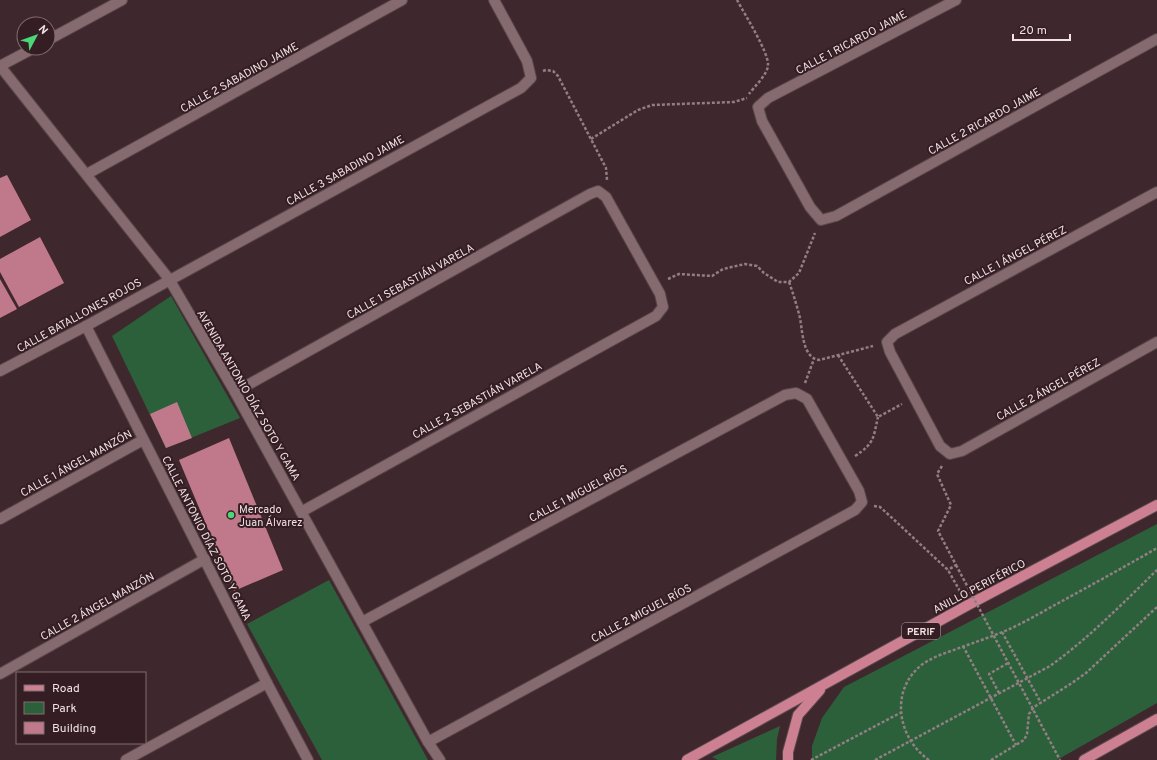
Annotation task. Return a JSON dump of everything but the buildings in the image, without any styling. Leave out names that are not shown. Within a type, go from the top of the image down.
[{"type":"main road","name":"ANILLO PERIFÉRICO","points":[[687,760],[968,605],[1157,505]]},
{"type":"main road","points":[[788,760],[788,752],[798,715],[824,685]]},
{"type":"main road","points":[[1084,760],[1157,719]]},
{"type":"street","points":[[56,36],[122,0]]},
{"type":"street","name":"CALLE 2 SABADINO JAIME","points":[[87,174],[402,0]]},
{"type":"street","points":[[494,0],[527,61],[531,78]]},
{"type":"street","name":"CALLE 1 RICARDO JAIME","points":[[758,107],[768,98],[956,0]]},
{"type":"street","name":"CALLE 2 RICARDO JAIME","points":[[821,220],[836,216],[1157,39]]},
{"type":"street","points":[[0,66],[19,56]]},
{"type":"street","name":"AVENIDA ANTONIO DÍAZ SOTO Y GAMA","points":[[0,66],[87,174],[169,280],[235,392],[428,742],[440,760]]},
{"type":"street","name":"CALLE 3 SABADINO JAIME","points":[[169,280],[521,88],[531,78]]},
{"type":"street","points":[[758,107],[765,128],[810,207],[821,220]]},
{"type":"street","points":[[598,191],[606,197],[655,286]]},
{"type":"street","name":"CALLE 1 SEBASTIÁN VARELA","points":[[235,392],[590,194],[598,191]]},
{"type":"street","name":"CALLE 1 ÁNGEL PÉREZ","points":[[887,342],[895,334],[1157,192]]},
{"type":"street","name":"CALLE BATALLONES ROJOS","points":[[0,371],[169,280]]},
{"type":"street","name":"CALLE 2 SEBASTIÁN VARELA","points":[[301,512],[656,316],[664,307],[660,294],[655,286]]},
{"type":"street","name":"CALLE ANTONIO DÍAZ SOTO Y GAMA","points":[[86,326],[205,559],[266,684],[308,760]]},
{"type":"street","points":[[887,342],[890,352],[940,446],[950,454]]},
{"type":"street","name":"CALLE 2 ÁNGEL PÉREZ","points":[[950,454],[962,451],[1157,342]]},
{"type":"street","name":"CALLE 1 MIGUEL RÍOS","points":[[362,622],[785,395],[796,393],[803,397]]},
{"type":"street","points":[[803,397],[859,491],[862,502]]},
{"type":"street","name":"CALLE 1 ÁNGEL MANZÓN","points":[[0,519],[143,440]]},
{"type":"street","name":"CALLE 2 MIGUEL RÍOS","points":[[428,742],[855,510],[862,502]]},
{"type":"street","name":"CALLE 2 ÁNGEL MANZÓN","points":[[0,674],[205,559]]},
{"type":"street","points":[[126,760],[266,684]]},
{"type":"path","points":[[591,139],[638,110],[652,105],[734,102],[746,97],[764,74],[768,66],[765,52],[737,0]]},
{"type":"path","points":[[531,78],[546,70],[553,71],[558,76],[606,168],[608,178],[598,191]]},
{"type":"path","points":[[746,97],[758,107]]},
{"type":"path","points":[[655,286],[679,274],[712,276],[723,269],[745,264],[757,266],[764,273],[778,282],[789,282],[799,273],[821,220]]},
{"type":"path","points":[[789,282],[802,323],[803,342],[814,359],[819,360],[887,342]]},
{"type":"path","points":[[838,355],[878,417],[872,442],[863,451],[843,464]]},
{"type":"path","points":[[803,397],[814,359]]},
{"type":"path","points":[[878,417],[914,397]]},
{"type":"path","points":[[950,454],[937,474],[951,505],[938,531],[1060,760]]},
{"type":"path","points":[[862,502],[880,507],[948,570],[968,605]]},
{"type":"path","points":[[929,760],[916,748],[905,732],[900,713],[902,695],[907,682],[915,670],[923,663],[1019,625],[1157,548]]},
{"type":"path","points":[[948,570],[956,565]]},
{"type":"path","points":[[875,760],[1050,666],[1069,653],[1157,570]]},
{"type":"path","points":[[991,760],[1024,740],[1027,734],[1029,714],[1034,707],[1086,673],[1157,607]]},
{"type":"path","points":[[1002,632],[1041,703]]},
{"type":"path","points":[[963,646],[1016,745]]},
{"type":"path","points":[[999,693],[988,674],[1008,663]]},
{"type":"path","points":[[812,760],[900,713]]},
{"type":"green space","points":[[171,296],[240,418],[166,448],[112,336]]},
{"type":"green space","points":[[1157,524],[1157,703],[1057,760],[812,760],[812,746],[822,718],[844,687]]},
{"type":"green space","points":[[329,580],[428,760],[322,760],[247,624]]},
{"type":"green space","points":[[780,726],[777,739],[776,760],[718,760],[712,757]]},
{"type":"place","name":"Mercado Juan Álvarez","points":[[231,515]]}]
